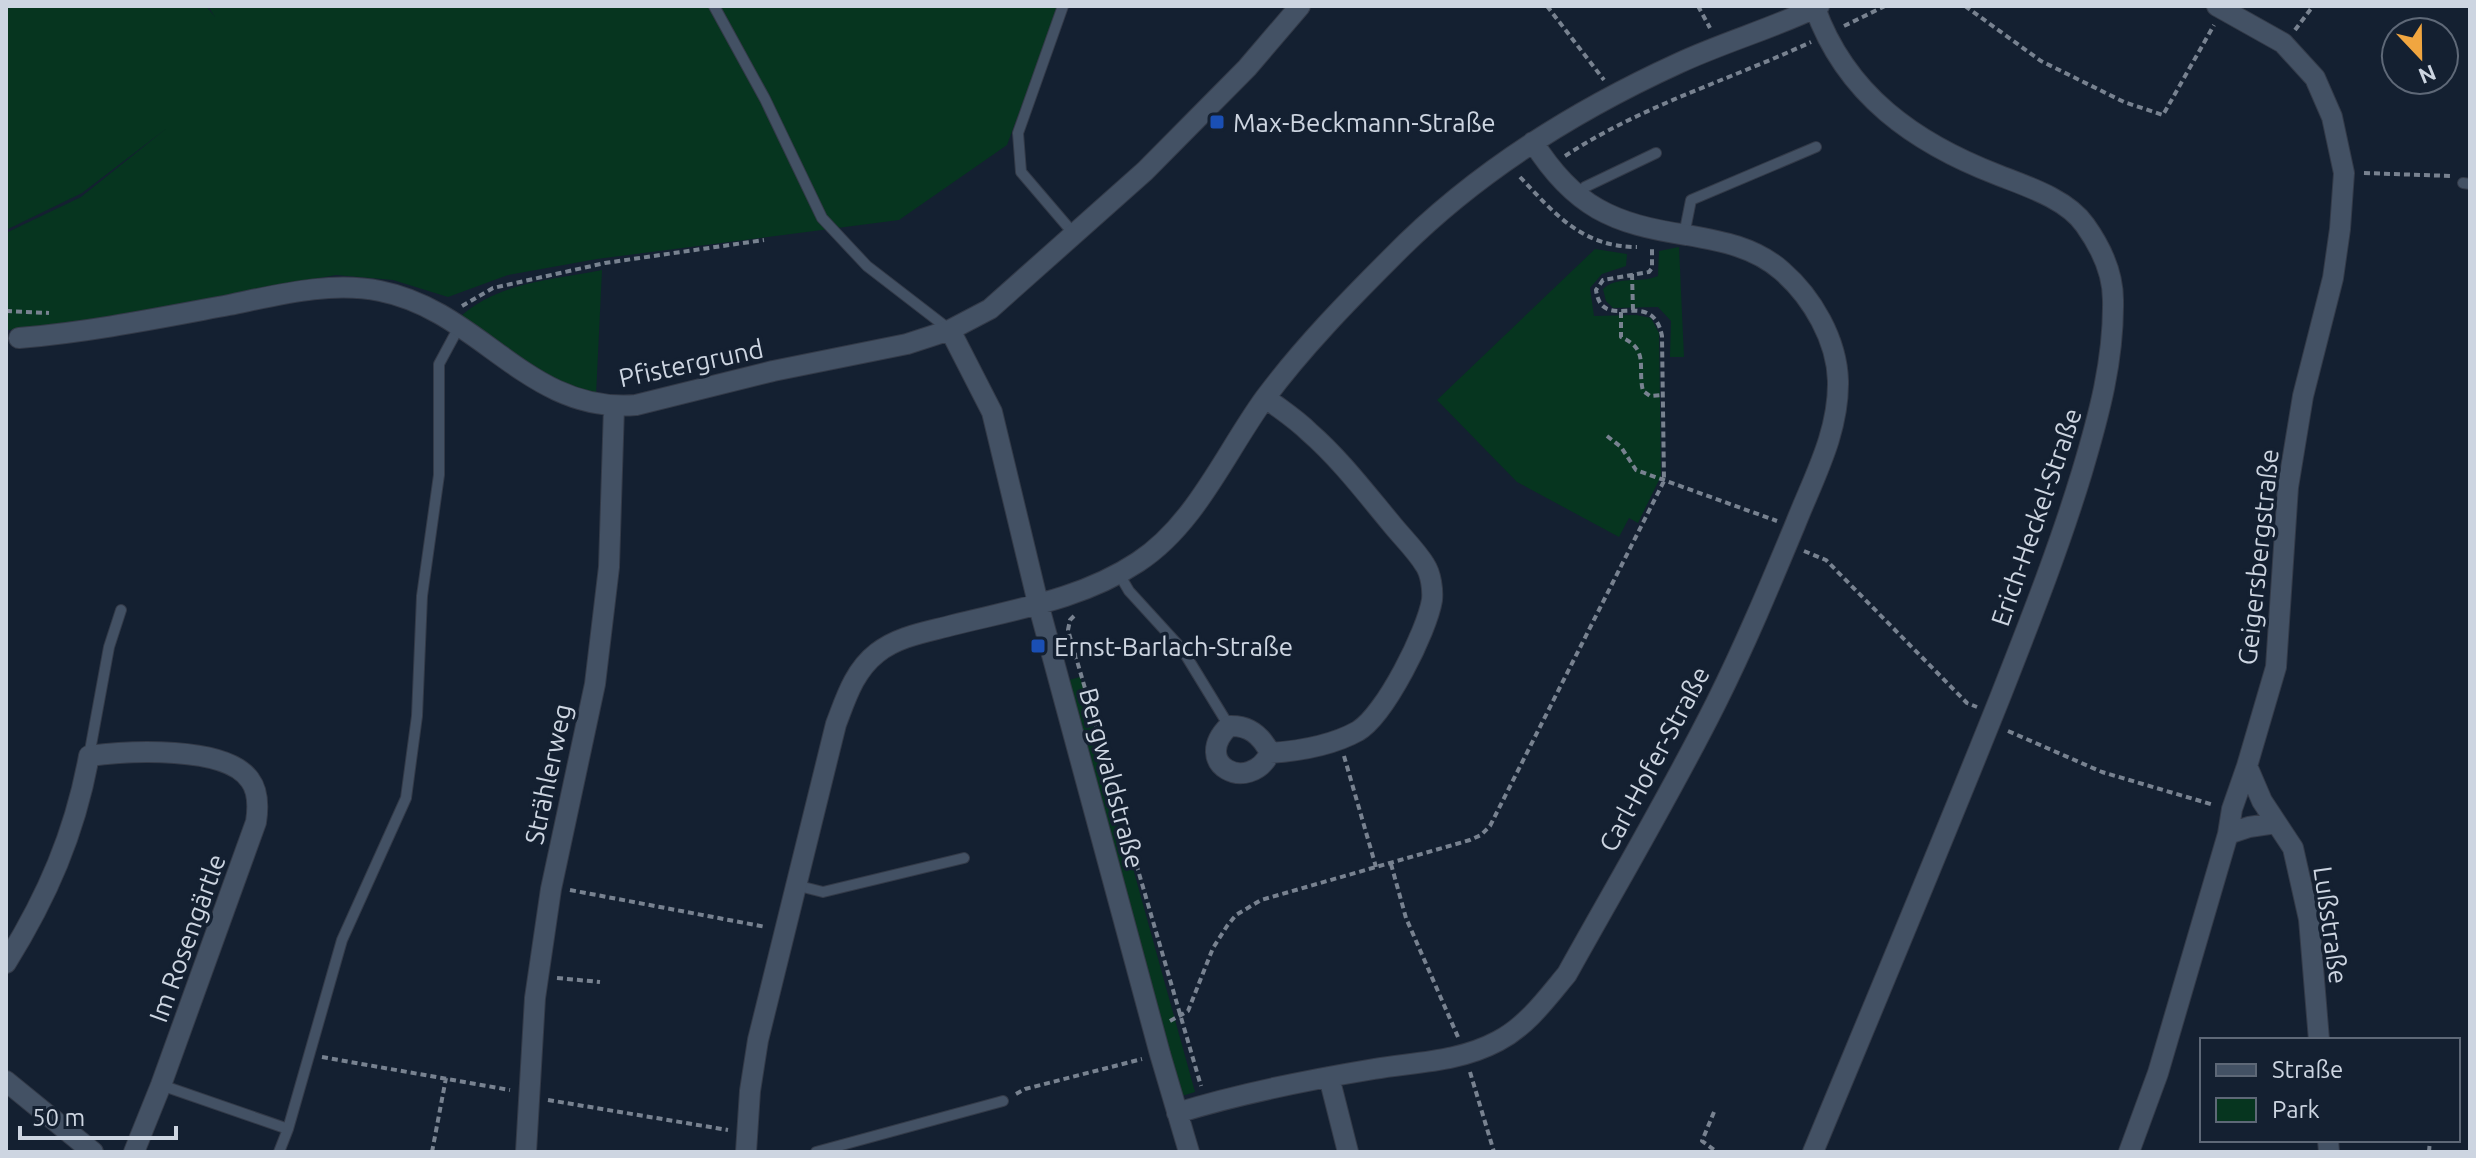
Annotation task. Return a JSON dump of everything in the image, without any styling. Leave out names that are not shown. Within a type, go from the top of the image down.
[{"type":"street","points":[[950,330],[990,309],[1145,171],[1247,68],[1300,6]]},
{"type":"street","points":[[746,1143],[758,1040],[836,724],[850,688],[875,654],[907,638],[1062,599],[1119,574],[1145,558],[1177,528],[1266,398],[1320,333],[1393,256],[1448,205],[1533,142],[1615,94],[1716,46],[1817,7]]},
{"type":"street","name":"Erich-Heckel-Straße","points":[[1813,1152],[1990,724],[2058,550],[2104,399],[2112,340],[2113,296],[2100,250],[2083,221],[2046,193],[1937,149],[1889,116],[1859,86],[1825,36],[1817,7]]},
{"type":"street","name":"Geigersbergstraße","points":[[2129,1152],[2158,1073],[2228,834],[2232,809],[2276,667],[2288,487],[2303,396],[2333,278],[2340,229],[2344,173],[2332,117],[2315,78],[2283,43],[2220,8]]},
{"type":"street","name":"Carl-Hofer-Straße","points":[[1177,1113],[1329,1077],[1465,1055],[1500,1041],[1537,1011],[1567,974],[1716,703],[1828,446],[1838,381],[1834,356],[1826,331],[1808,299],[1781,271],[1739,246],[1651,230],[1619,220],[1577,197],[1545,161],[1533,142]]},
{"type":"street","name":"Pfistergrund","points":[[19,338],[72,334],[316,288],[379,291],[414,301],[455,322],[543,386],[580,401],[614,407],[636,405],[773,371],[907,344],[950,330]]},
{"type":"street","name":"Bergwaldstraße","points":[[950,330],[992,412],[1038,603],[1189,1152]]},
{"type":"street","points":[[1266,398],[1310,432],[1426,566],[1432,596],[1428,616],[1392,690],[1371,721],[1339,739],[1295,752],[1270,753]]},
{"type":"street","name":"Strählerweg","points":[[526,1152],[538,977],[562,828],[595,684],[609,567],[614,407]]},
{"type":"street","points":[[1229,726],[1245,727],[1265,743],[1270,753],[1265,763],[1256,770],[1245,773],[1226,770],[1218,761],[1216,741],[1229,726]]},
{"type":"street","name":"Im Rosengärtle","points":[[89,756],[149,751],[213,760],[241,772],[253,784],[257,810],[256,822],[134,1152]]},
{"type":"street","points":[[6,963],[48,891],[83,788],[89,756]]},
{"type":"street","name":"Lußstraße","points":[[2247,766],[2262,801],[2293,848],[2309,919],[2319,1038]]},
{"type":"street","points":[[2228,834],[2276,823]]},
{"type":"street","points":[[1329,1077],[1348,1152]]},
{"type":"street","points":[[6,1081],[93,1152]]},
{"type":"lane","points":[[714,6],[765,99],[822,218],[867,266],[950,330]]},
{"type":"lane","points":[[1063,6],[1018,133],[1021,172],[1074,234]]},
{"type":"lane","points":[[1684,235],[1691,200],[1816,147]]},
{"type":"lane","points":[[1577,197],[1585,187],[1656,153]]},
{"type":"lane","points":[[279,1152],[342,940],[406,798],[417,716],[422,596],[439,475],[439,364],[455,322]]},
{"type":"lane","points":[[1119,574],[1129,591],[1182,649],[1229,726]]},
{"type":"lane","points":[[89,756],[109,647],[121,610]]},
{"type":"lane","points":[[795,884],[823,892],[964,858]]},
{"type":"lane","points":[[161,1085],[288,1129]]},
{"type":"lane","points":[[816,1152],[1003,1101]]},
{"type":"path","points":[[1547,6],[1615,94]]},
{"type":"path","points":[[1698,6],[1707,20],[1716,46]]},
{"type":"path","points":[[1545,161],[1566,155],[1650,109],[1825,36],[1885,6]]},
{"type":"path","points":[[1965,6],[2041,61],[2124,102],[2163,115],[2220,8]]},
{"type":"path","points":[[2301,23],[2313,6]]},
{"type":"path","points":[[2369,173],[2458,176],[2458,182],[2466,183]]},
{"type":"path","points":[[1153,1028],[1188,1011],[1213,948],[1236,915],[1261,900],[1470,840],[1490,826],[1664,481],[1660,323],[1653,313],[1610,311],[1602,306],[1596,290],[1603,280],[1649,272],[1652,268],[1651,230]]},
{"type":"path","points":[[455,322],[464,304],[493,288],[605,263],[764,240]]},
{"type":"path","points":[[1632,274],[1633,310]]},
{"type":"path","points":[[1621,312],[1621,337],[1640,354],[1643,391],[1650,396],[1663,395]]},
{"type":"path","points":[[1607,436],[1621,447],[1636,470],[1767,517]]},
{"type":"path","points":[[1809,553],[1826,560],[1967,703]]},
{"type":"path","points":[[1070,620],[1068,630],[1206,1104]]},
{"type":"path","points":[[2008,731],[2102,772],[2218,806]]},
{"type":"path","points":[[1339,739],[1376,868]]},
{"type":"path","points":[[1391,864],[1406,918],[1465,1055],[1494,1152]]},
{"type":"path","points":[[567,890],[784,931]]},
{"type":"path","points":[[538,977],[600,982]]},
{"type":"path","points":[[1003,1101],[1025,1089],[1160,1054]]},
{"type":"path","points":[[310,1055],[528,1093]]},
{"type":"path","points":[[432,1152],[446,1078]]},
{"type":"path","points":[[551,1100],[746,1143]]},
{"type":"path","points":[[1714,1112],[1702,1141],[1717,1152]]},
{"type":"green space","points":[[6,6],[206,6],[215,17],[208,6],[1059,6],[1007,145],[899,220],[597,259],[508,275],[448,297],[393,280],[336,275],[45,328],[6,330],[6,233],[81,197],[167,128],[82,193],[6,230]]},
{"type":"green space","points":[[1679,247],[1684,357],[1670,357],[1671,321],[1658,307],[1613,308],[1606,301],[1603,289],[1615,282],[1658,276],[1659,251]]},
{"type":"green space","points":[[1595,249],[1627,254],[1626,266],[1602,274],[1590,288],[1594,316],[1636,315],[1651,318],[1659,333],[1661,476],[1638,523],[1629,518],[1619,537],[1517,482],[1437,400]]},
{"type":"green space","points":[[602,270],[596,395],[543,372],[461,316],[509,289]]},
{"type":"green space","points":[[1080,677],[1195,1092],[1182,1096],[1069,680]]},
{"type":"place","name":"Max-Beckmann-Straße","points":[[1217,122]]},
{"type":"place","name":"Ernst-Barlach-Straße","points":[[1038,646]]}]
